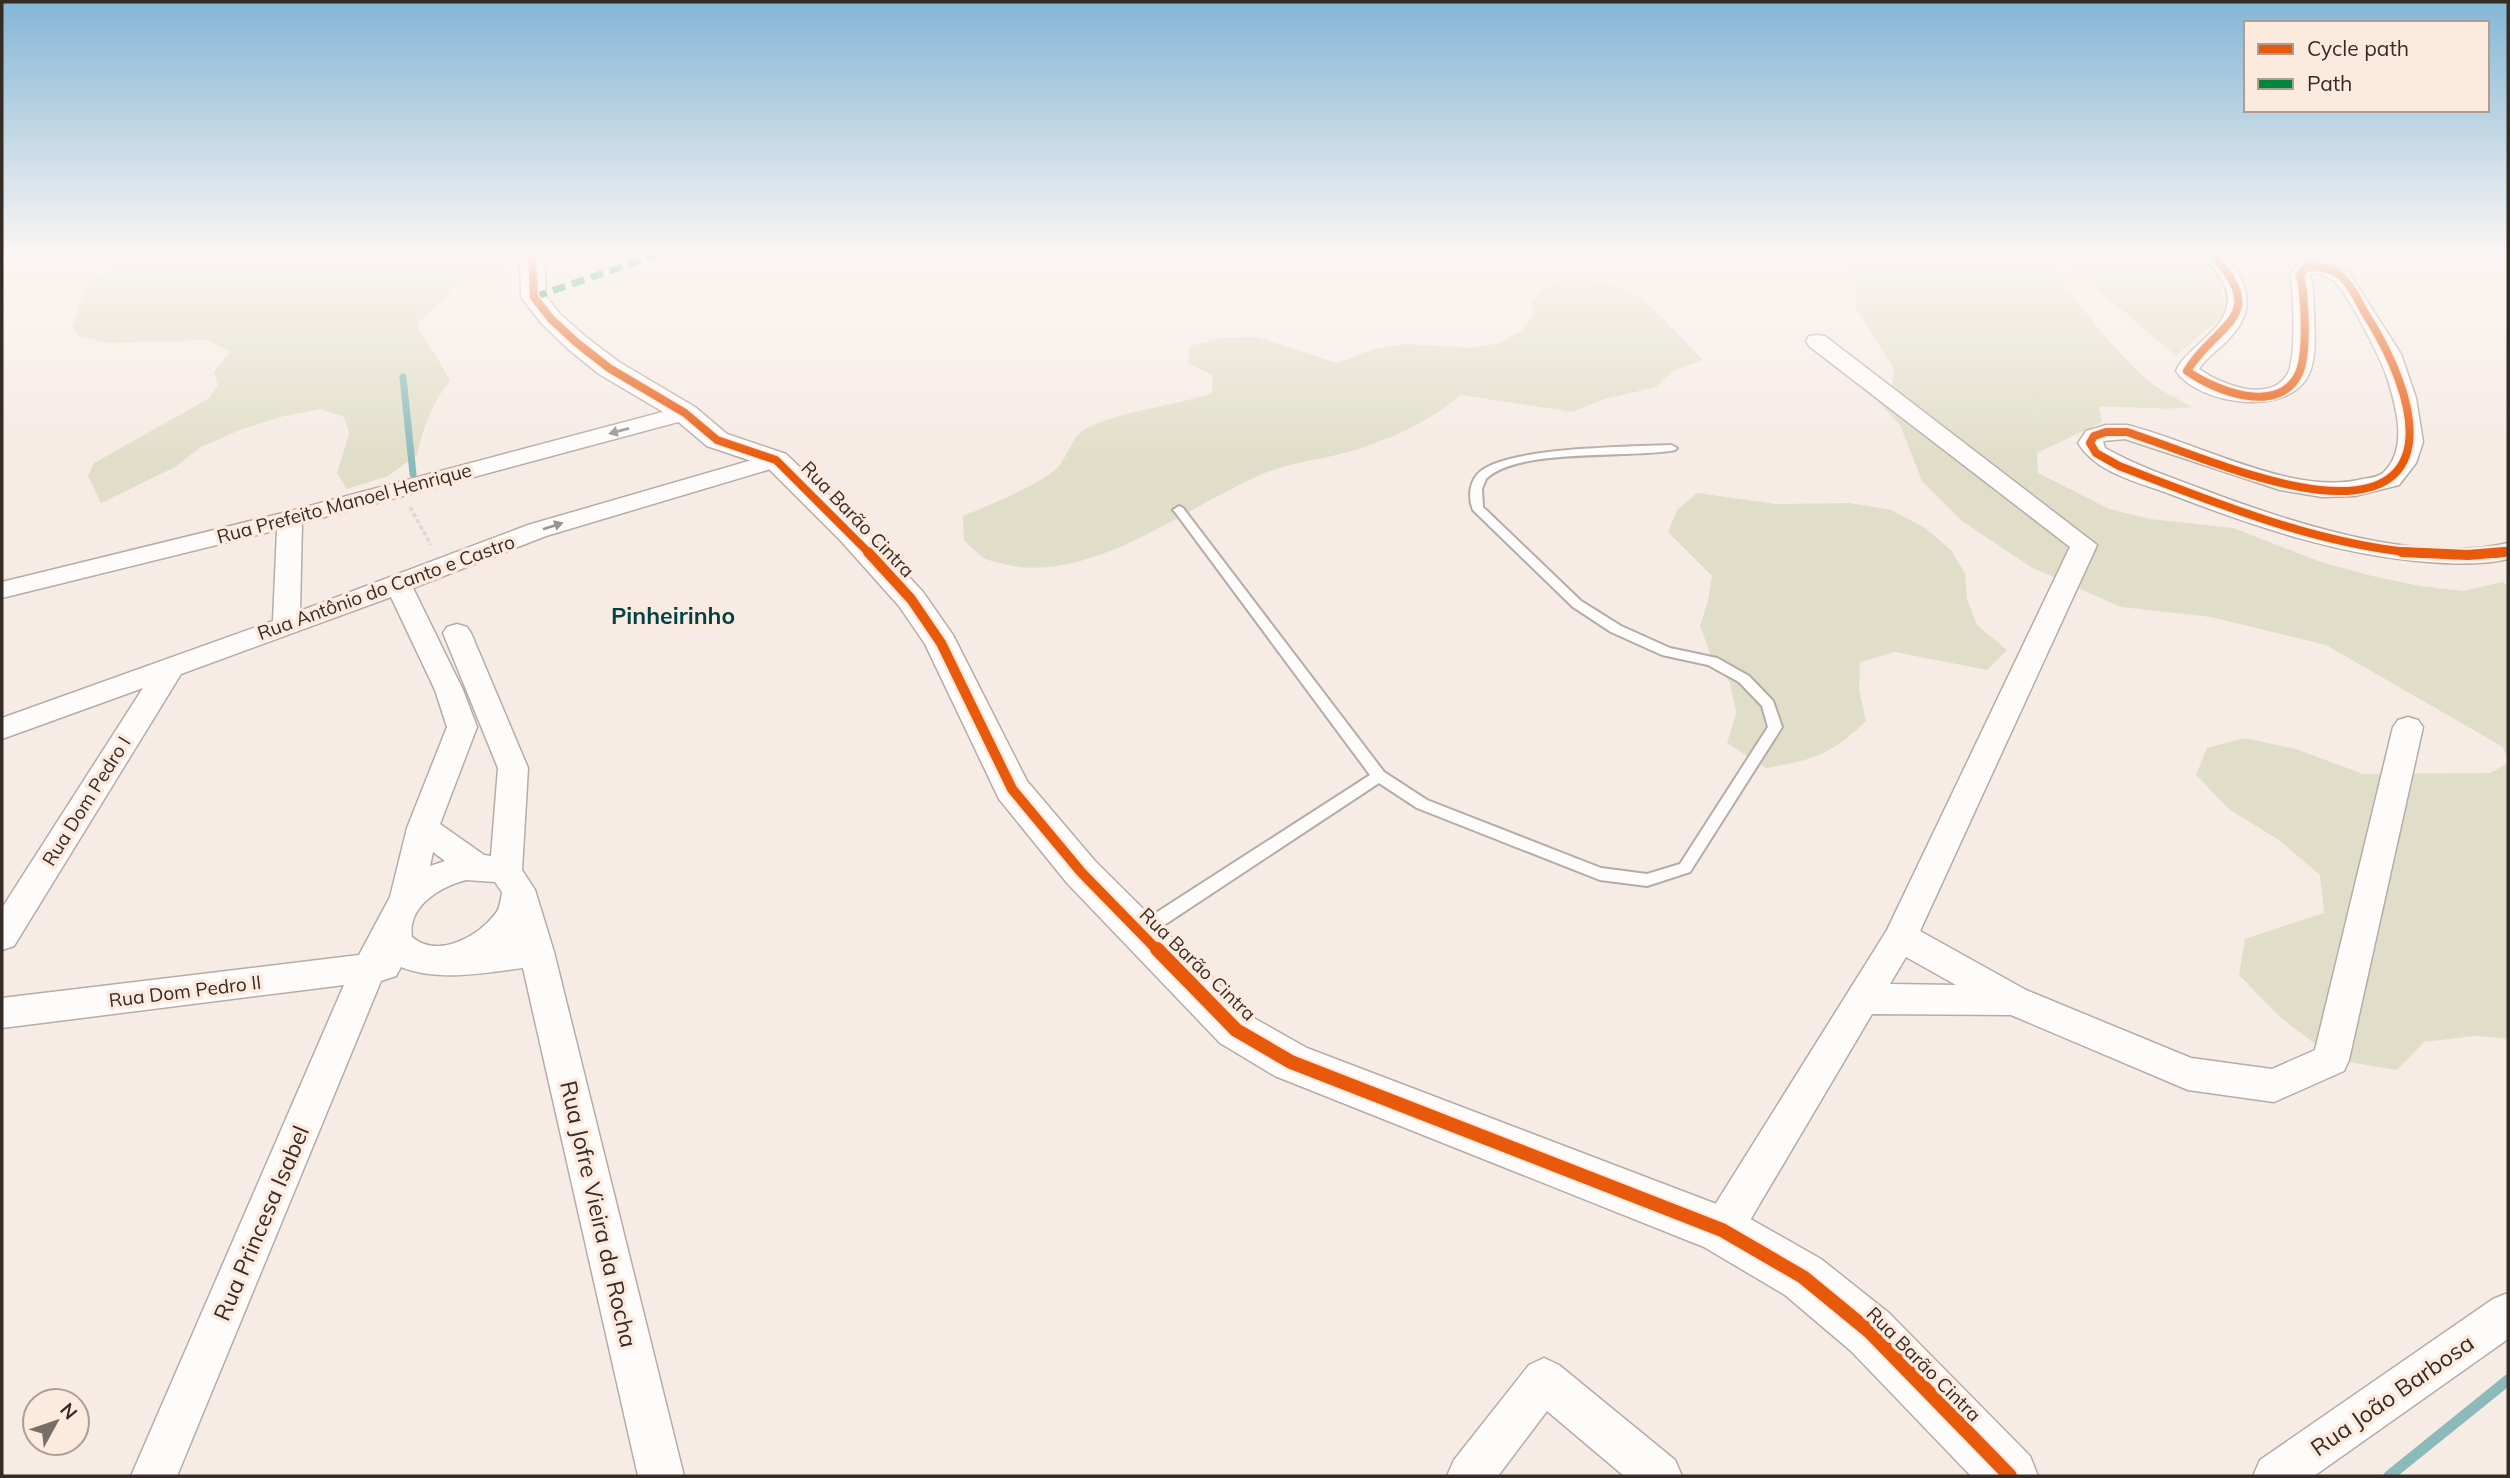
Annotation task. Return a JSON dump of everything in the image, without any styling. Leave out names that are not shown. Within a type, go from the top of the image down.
[{"type":"street","name":"Rua Barão Cintra","points":[[556,323],[609,368],[685,413],[717,440],[776,460],[851,533],[911,599],[941,643],[1012,789],[1081,872],[1236,1030],[1291,1062],[1722,1230],[1803,1278],[1870,1332],[2010,1476]]},
{"type":"street","points":[[2229,323],[2224,332],[2192,361],[2187,371],[2202,383],[2225,391],[2258,397],[2289,387],[2300,372],[2302,323]]},
{"type":"street","points":[[2371,323],[2390,354],[2405,398],[2411,442],[2404,463],[2390,480],[2355,489],[2322,490],[2280,483],[2127,432],[2106,432],[2094,436],[2090,443],[2096,453],[2119,466],[2274,525],[2353,545],[2417,554],[2490,556],[2508,551]]},
{"type":"street","points":[[1722,1230],[1900,937],[2084,545],[1817,341]]},
{"type":"street","name":"Rua Prefeito Manoel Henrique","points":[[2,590],[290,519],[400,487],[685,413]]},
{"type":"street","name":"Rua Antônio do Canto e Castro","points":[[2,729],[398,585],[441,565],[551,526],[776,460]]},
{"type":"street","points":[[286,624],[290,519]]},
{"type":"street","points":[[398,585],[449,690],[462,727],[423,828],[399,913],[397,944],[429,959],[498,958],[537,951]]},
{"type":"street","points":[[429,959],[484,946],[513,918],[501,876],[513,768],[457,633]]},
{"type":"street","name":"Rua Dom Pedro I","points":[[2,936],[171,667]]},
{"type":"street","points":[[1900,937],[2014,1000],[2188,1074],[2274,1086],[2331,1060],[2408,727]]},
{"type":"street","points":[[423,828],[501,876]]},
{"type":"street","points":[[399,913],[424,885],[450,872],[501,876]]},
{"type":"street","name":"Rua Jofre Vieira da Rocha","points":[[501,876],[537,951],[661,1476]]},
{"type":"street","name":"Rua Princesa Isabel","points":[[154,1476],[368,970],[399,913]]},
{"type":"street","name":"Rua Dom Pedro II","points":[[2,1013],[368,970],[429,959]]},
{"type":"street","points":[[1863,999],[2014,1000]]},
{"type":"street","name":"Rua João Barbosa","points":[[2276,1476],[2508,1314]]},
{"type":"street","points":[[1470,1476],[1544,1380],[1653,1474]]},
{"type":"lane","points":[[1179,510],[1379,776],[1422,804],[1600,874],[1647,880],[1685,868],[1775,727],[1768,704],[1744,679],[1712,661],[1667,652],[1616,629],[1577,604],[1477,508],[1476,487],[1484,474],[1499,465],[1524,459],[1671,448]]},
{"type":"lane","points":[[1139,933],[1379,776]]},
{"type":"path","points":[[400,487],[441,565]]},
{"type":"shaded area","points":[[73,323],[418,323],[424,339],[450,381],[429,416],[417,455],[388,476],[347,489],[337,473],[349,434],[344,417],[321,409],[280,417],[240,430],[201,447],[175,467],[101,503],[88,476],[94,463],[208,399],[218,386],[214,372],[230,352],[208,340],[108,343],[79,336],[72,327]]},
{"type":"shaded area","points":[[1527,323],[1667,323],[1703,360],[1674,370],[1656,387],[1601,400],[1573,412],[1461,395],[1400,433],[1349,451],[1265,473],[1139,538],[1105,553],[1071,563],[1037,568],[1004,564],[984,558],[964,540],[963,516],[1047,476],[1055,470],[1077,437],[1087,428],[1117,416],[1212,393],[1213,375],[1188,363],[1190,346],[1222,338],[1257,337],[1337,363],[1375,349],[1406,344],[1471,348],[1501,343],[1521,331]]},
{"type":"shaded area","points":[[1865,323],[2094,323],[2154,385],[2192,407],[2099,407],[2102,422],[2037,453],[2038,473],[2109,509],[2150,519],[2233,528],[2321,562],[2372,576],[2420,586],[2464,591],[2502,582],[2508,585],[2508,761],[2503,747],[2326,645],[2211,617],[2121,607],[2031,567],[1962,521],[1922,481],[1900,425],[1878,402],[1892,390],[1894,369]]},
{"type":"shaded area","points":[[2137,323],[2214,323],[2176,356]]},
{"type":"shaded area","points":[[1697,493],[1776,504],[1850,503],[1891,510],[1925,528],[1951,550],[1965,574],[1967,599],[1977,625],[2007,650],[1987,670],[1895,652],[1860,662],[1859,690],[1866,721],[1831,749],[1809,759],[1766,768],[1727,743],[1736,713],[1730,683],[1710,653],[1700,626],[1712,576],[1668,532],[1677,510]]},
{"type":"shaded area","points":[[2245,738],[2296,749],[2363,774],[2490,773],[2508,763],[2508,1039],[2475,1036],[2424,1042],[2397,1070],[2336,1060],[2281,1018],[2239,975],[2245,939],[2324,913],[2320,875],[2279,840],[2230,810],[2196,775],[2207,748]]},
{"type":"waterway","points":[[403,377],[413,474]]},
{"type":"waterway","points":[[2389,1476],[2508,1380]]},
{"type":"cycle path","points":[[555,323],[609,368],[685,413],[717,440],[776,460],[851,533],[911,599],[941,643],[1012,789],[1081,872],[1236,1030],[1291,1062],[1722,1230],[1803,1277],[1870,1332],[2010,1476]]},
{"type":"cycle path","points":[[2231,323],[2187,371],[2198,379],[2228,392],[2261,396],[2288,387],[2298,375],[2302,358],[2303,323]]},
{"type":"cycle path","points":[[2371,323],[2390,354],[2405,398],[2411,442],[2404,463],[2390,480],[2355,489],[2322,490],[2280,483],[2127,432],[2106,432],[2094,436],[2090,443],[2096,453],[2119,466],[2238,511],[2319,536],[2401,552],[2476,555],[2508,551]]},
{"type":"district","name":"Pinheirinho","points":[[673,615]]}]
